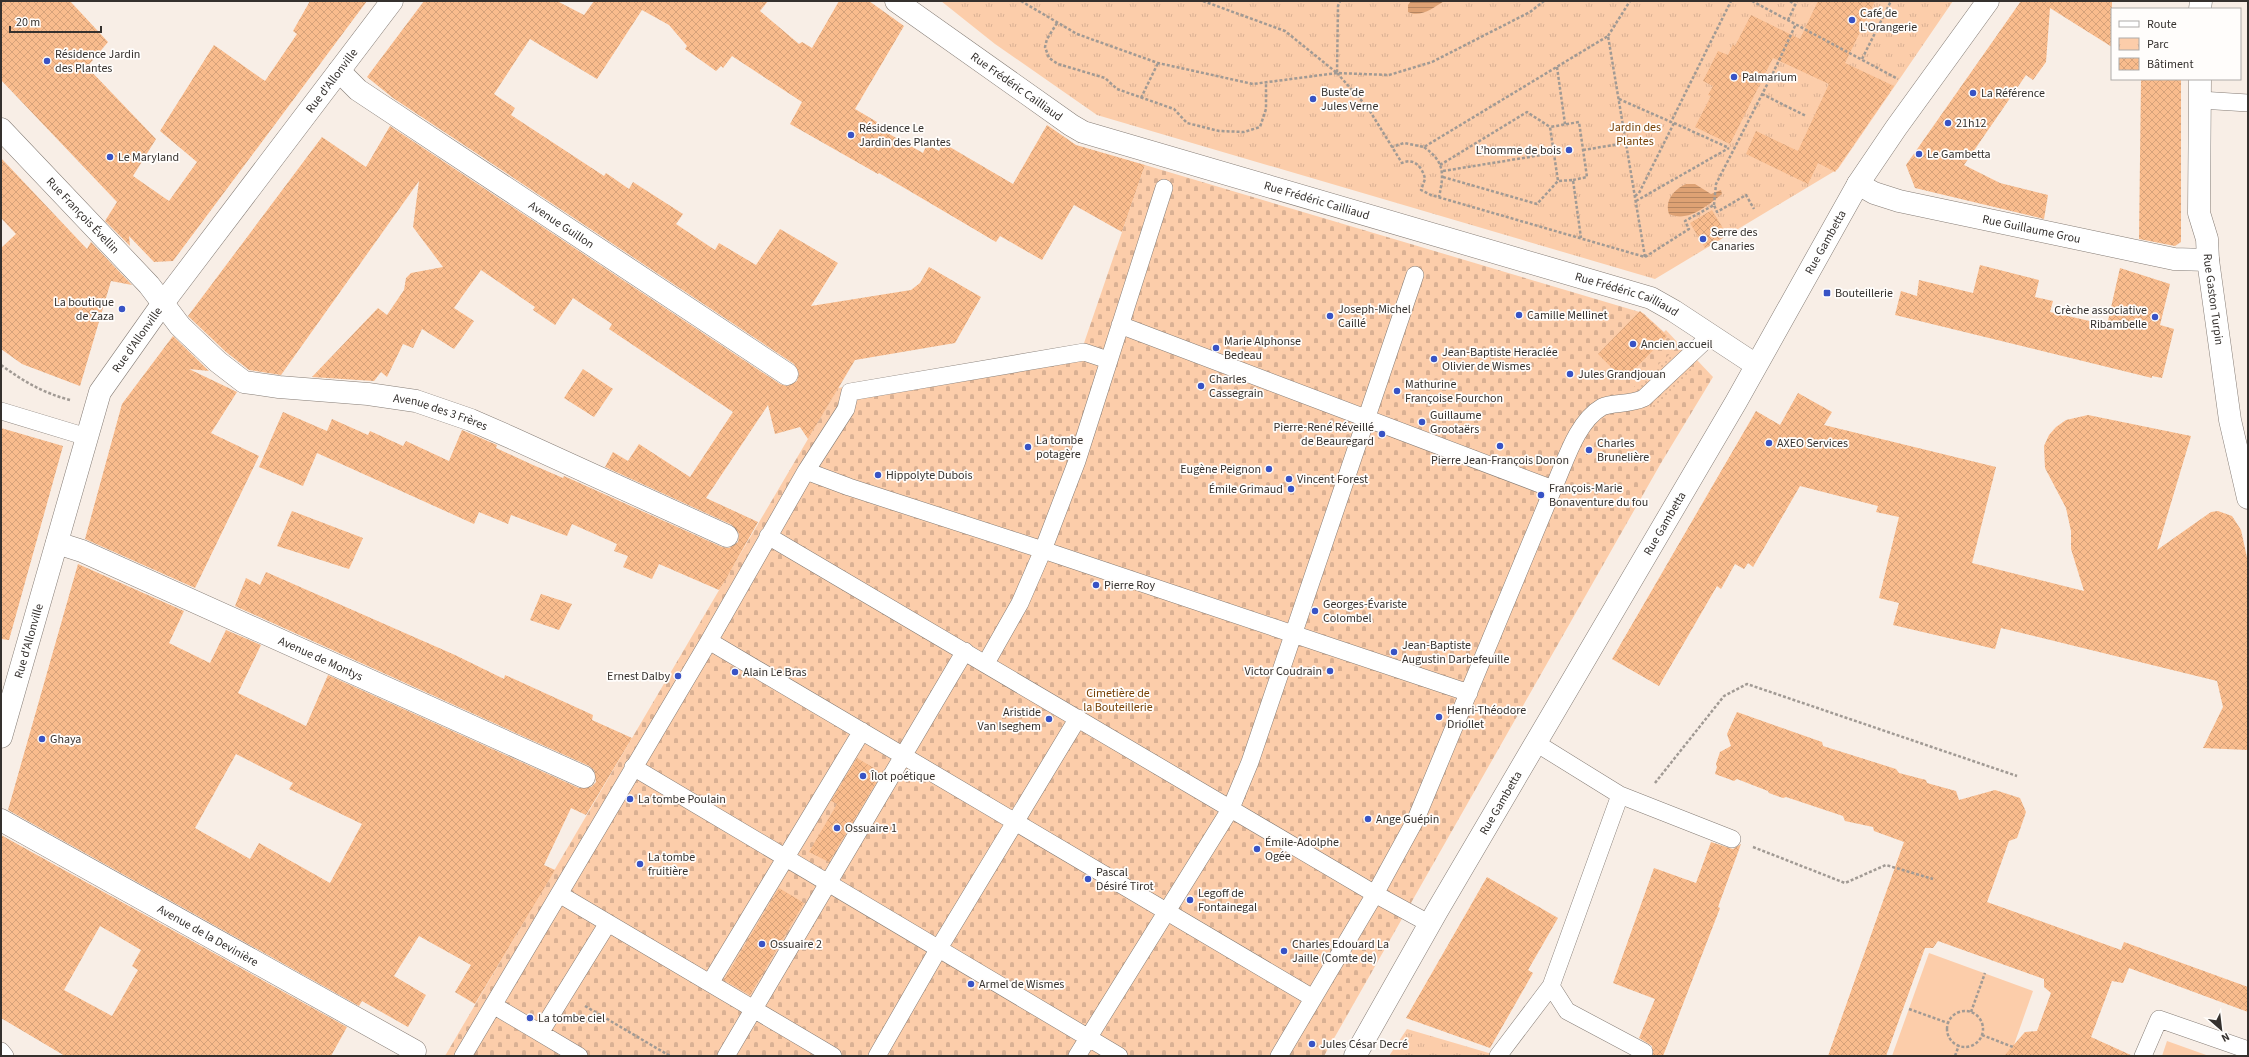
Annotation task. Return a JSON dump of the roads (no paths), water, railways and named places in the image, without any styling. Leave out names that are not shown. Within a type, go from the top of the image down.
[{"type":"street","name":"Rue d'Allonville","points":[[1,737],[100,392],[163,303],[392,1]]},
{"type":"street","name":"Rue Frédéric Cailliaud","points":[[896,1],[1059,117],[1083,132],[1651,298],[1674,311],[1756,365]]},
{"type":"street","name":"Rue Gambetta","points":[[1355,1056],[1430,924],[1756,365],[1858,184],[1896,128],[1988,1]]},
{"type":"street","name":"Avenue Guillon","points":[[338,71],[358,90],[787,374]]},
{"type":"street","name":"Rue Gaston Turpin","points":[[2200,90],[2198,213],[2207,239],[2208,260],[2230,420],[2248,498]]},
{"type":"street","name":"Rue François Évellin","points":[[1,129],[145,280],[163,303]]},
{"type":"street","name":"Rue Guillaume Grou","points":[[1858,184],[1874,193],[1899,200],[2174,259],[2208,260]]},
{"type":"street","name":"Avenue des 3 Frères","points":[[163,303],[180,326],[218,362],[244,382],[279,387],[368,394],[416,401],[471,420],[727,536]]},
{"type":"street","name":"Avenue de Montys","points":[[57,543],[82,551],[584,777]]},
{"type":"street","name":"Avenue de la Devinière","points":[[1,820],[415,1051]]},
{"type":"lane","name":"Rue Gaston Turpin","points":[[2200,90],[2248,103]]},
{"type":"lane","points":[[986,663],[1020,603],[1043,550],[1077,461],[1164,188]]},
{"type":"lane","points":[[1077,1056],[1231,808],[1250,762],[1415,275]]},
{"type":"lane","points":[[1120,325],[1553,489]]},
{"type":"lane","points":[[1279,1056],[1375,894],[1416,819],[1553,489],[1574,442],[1587,420],[1603,406],[1635,403],[1644,398],[1710,336]]},
{"type":"lane","points":[[463,1056],[633,766],[709,641],[806,471],[846,409],[850,392],[1084,352],[1108,360]]},
{"type":"lane","points":[[1,411],[87,437]]},
{"type":"lane","points":[[806,471],[857,490],[1043,550],[1469,693]]},
{"type":"lane","points":[[768,536],[966,651],[1375,894],[1430,924]]},
{"type":"lane","points":[[709,641],[1167,910],[1313,998]]},
{"type":"lane","points":[[726,1056],[966,651]]},
{"type":"lane","points":[[877,1056],[939,948],[1078,718]]},
{"type":"lane","points":[[710,982],[862,731]]},
{"type":"lane","points":[[1536,743],[1620,795],[1732,839]]},
{"type":"lane","points":[[633,766],[1119,1056]]},
{"type":"lane","points":[[1498,1056],[1551,986],[1620,795]]},
{"type":"lane","points":[[559,894],[833,1056]]},
{"type":"lane","points":[[540,1033],[608,922]]},
{"type":"lane","points":[[1551,986],[1567,1011],[1644,1052]]},
{"type":"lane","points":[[493,1005],[579,1056]]},
{"type":"lane","points":[[2143,1056],[2159,1019],[2248,1050]]},
{"type":"lane","points":[[1,1052],[4,1056]]},
{"type":"place","name":"Café de L'Orangerie","points":[[1852,20]]},
{"type":"place","name":"Résidence Jardin des Plantes","points":[[47,61]]},
{"type":"place","name":"Palmarium","points":[[1734,77]]},
{"type":"place","name":"La Référence","points":[[1973,93]]},
{"type":"place","name":"Buste de Jules Verne","points":[[1313,99]]},
{"type":"place","name":"21h12","points":[[1948,123]]},
{"type":"place","name":"Résidence Le Jardin des Plantes","points":[[851,135]]},
{"type":"place","name":"L’homme de bois","points":[[1569,150]]},
{"type":"place","name":"Le Gambetta","points":[[1919,154]]},
{"type":"place","name":"Le Maryland","points":[[110,157]]},
{"type":"place","name":"Serre des Canaries","points":[[1703,239]]},
{"type":"place","name":"Bouteillerie","points":[[1827,293]]},
{"type":"place","name":"La boutique de Zaza","points":[[122,309]]},
{"type":"place","name":"Camille Mellinet","points":[[1519,315]]},
{"type":"place","name":"Joseph-Michel Caillé","points":[[1330,316]]},
{"type":"place","name":"Crèche associative Ribambelle","points":[[2155,317]]},
{"type":"place","name":"Ancien accueil","points":[[1633,344]]},
{"type":"place","name":"Marie Alphonse Bedeau","points":[[1216,348]]},
{"type":"place","name":"Jean-Baptiste Heraclée Olivier de Wismes","points":[[1434,359]]},
{"type":"place","name":"Jules Grandjouan","points":[[1570,374]]},
{"type":"place","name":"Charles Cassegrain","points":[[1201,386]]},
{"type":"place","name":"Mathurine Françoise Fourchon","points":[[1397,391]]},
{"type":"place","name":"Guillaume Grootaërs","points":[[1422,422]]},
{"type":"place","name":"Pierre-René Réveillé de Beauregard","points":[[1382,434]]},
{"type":"place","name":"AXEO Services","points":[[1769,443]]},
{"type":"place","name":"Pierre Jean-François Donon","points":[[1500,446]]},
{"type":"place","name":"La tombe potagère","points":[[1028,447]]},
{"type":"place","name":"Charles Brunelière","points":[[1589,450]]},
{"type":"place","name":"Eugène Peignon","points":[[1269,469]]},
{"type":"place","name":"Hippolyte Dubois","points":[[878,475]]},
{"type":"place","name":"Vincent Forest","points":[[1289,479]]},
{"type":"place","name":"Émile Grimaud","points":[[1291,489]]},
{"type":"place","name":"François-Marie Bonaventure du fou","points":[[1541,495]]},
{"type":"place","name":"Pierre Roy","points":[[1096,585]]},
{"type":"place","name":"Georges-Évariste Colombel","points":[[1315,611]]},
{"type":"place","name":"Jean-Baptiste Augustin Darbefeuille","points":[[1394,652]]},
{"type":"place","name":"Victor Coudrain","points":[[1330,671]]},
{"type":"place","name":"Alain Le Bras","points":[[735,672]]},
{"type":"place","name":"Ernest Dalby","points":[[678,676]]},
{"type":"place","name":"Henri-Théodore Driollet","points":[[1439,717]]},
{"type":"place","name":"Aristide Van Iseghem","points":[[1049,719]]},
{"type":"place","name":"Ghaya","points":[[42,739]]},
{"type":"place","name":"Îlot poétique","points":[[863,776]]},
{"type":"place","name":"La tombe Poulain","points":[[630,799]]},
{"type":"place","name":"Ange Guépin","points":[[1368,819]]},
{"type":"place","name":"Ossuaire 1","points":[[837,828]]},
{"type":"place","name":"Émile-Adolphe Ogée","points":[[1257,849]]},
{"type":"place","name":"La tombe fruitière","points":[[640,864]]},
{"type":"place","name":"Pascal Désiré Tirot","points":[[1088,879]]},
{"type":"place","name":"Legoff de Fontainegal","points":[[1190,900]]},
{"type":"place","name":"Ossuaire 2","points":[[762,944]]},
{"type":"place","name":"Charles Edouard La Jaille (Comte de)","points":[[1284,951]]},
{"type":"place","name":"Armel de Wismes","points":[[971,984]]},
{"type":"place","name":"La tombe ciel","points":[[530,1018]]},
{"type":"place","name":"Jules César Decré","points":[[1312,1044]]},
{"type":"park label","name":"Jardin des Plantes","points":[[1635,134]]},
{"type":"park label","name":"Cimetière de la Bouteillerie","points":[[1118,700]]}]
